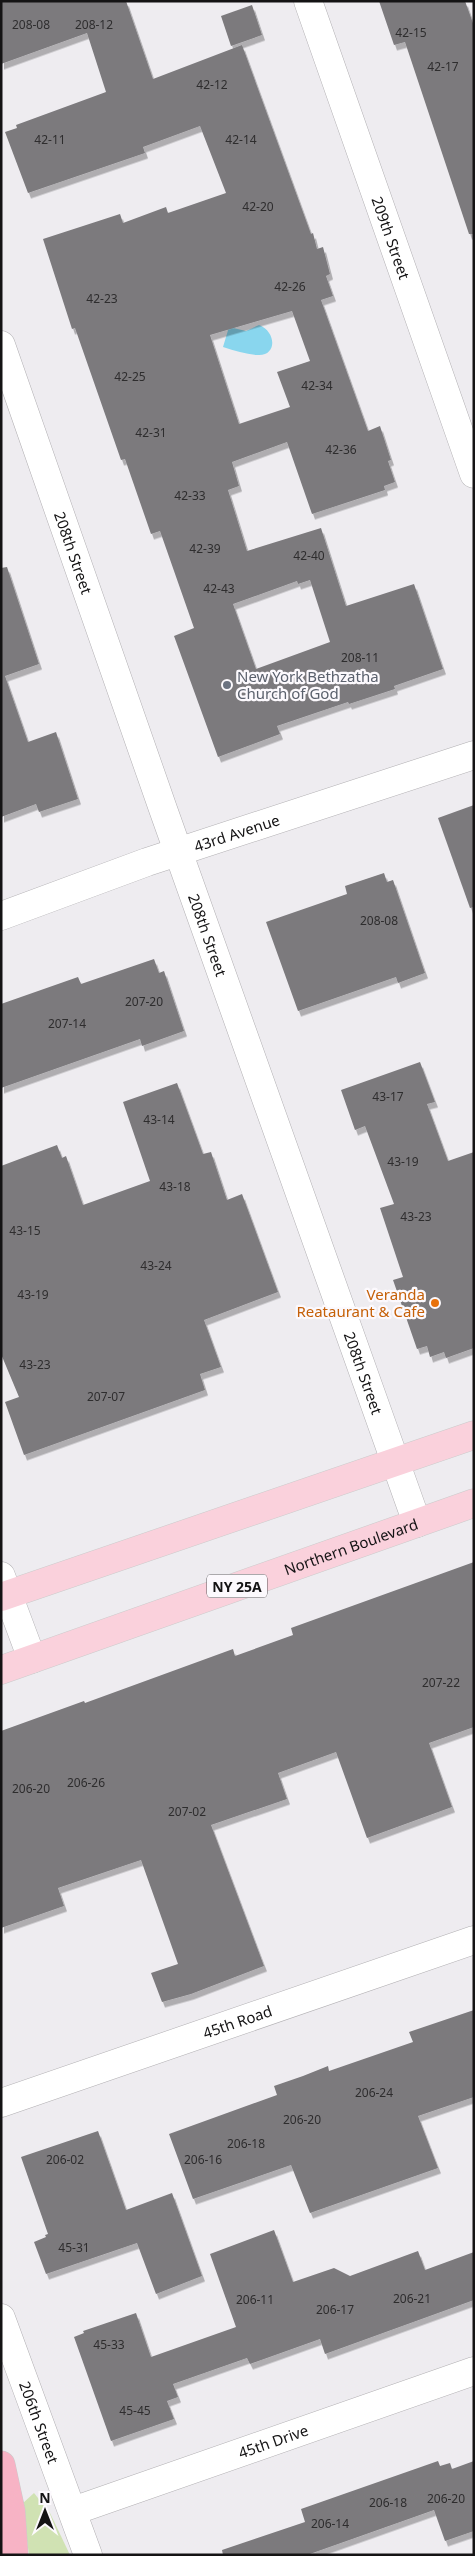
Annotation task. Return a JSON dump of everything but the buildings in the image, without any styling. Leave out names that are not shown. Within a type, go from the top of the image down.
[{"type":"highway","points":[[1,2465],[11,2511],[14,2555]]},
{"type":"main road","points":[[4,1589],[474,1435]]},
{"type":"main road","name":"Northern Boulevard","points":[[1,1670],[474,1503]]},
{"type":"street","name":"209th Street","points":[[308,1],[474,474]]},
{"type":"street","name":"208th Street","points":[[1,345],[178,853],[417,1523]]},
{"type":"street","name":"43rd Avenue","points":[[1,916],[178,853],[474,755]]},
{"type":"street","points":[[4,1589],[32,1659]]},
{"type":"street","name":"45th Road","points":[[1,2103],[474,1940]]},
{"type":"street","name":"206th Street","points":[[1,2318],[88,2555]]},
{"type":"street","name":"45th Drive","points":[[73,2511],[474,2370]]},
{"type":"green space","points":[[34,2493],[50,2513],[70,2555],[29,2555],[22,2504]]},
{"type":"water","points":[[259,325],[265,328],[272,338],[271,348],[264,355],[253,355],[223,347],[229,327],[246,331]]},
{"type":"place","name":"New York Bethzatha Church of God","points":[[227,685]]},
{"type":"place","name":"Veranda Reataurant & Cafe","points":[[435,1303]]}]
